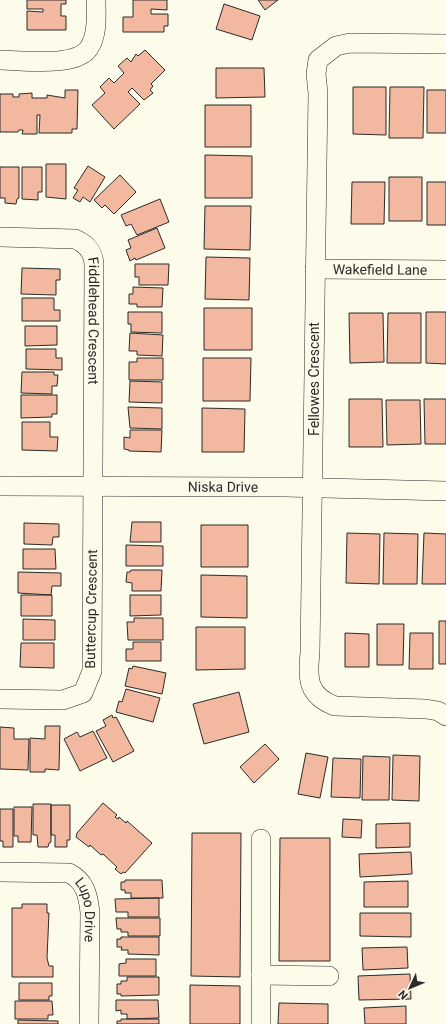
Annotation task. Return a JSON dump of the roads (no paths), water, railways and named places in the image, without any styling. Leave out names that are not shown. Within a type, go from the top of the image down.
[{"type":"street","points":[[0,60],[64,60],[84,54],[89,48],[95,30],[96,0]]},
{"type":"street","name":"Fellowes Crescent","points":[[446,44],[350,43],[336,46],[318,60],[316,74],[318,93],[315,269],[314,488],[310,653],[308,669],[310,684],[315,694],[323,702],[335,706],[426,709],[438,711],[446,716]]},
{"type":"street","name":"Fiddlehead Crescent","points":[[0,237],[71,238],[83,243],[93,258],[93,487]]},
{"type":"street","name":"Wakefield Lane","points":[[315,269],[446,270]]},
{"type":"street","name":"Niska Drive","points":[[0,486],[314,488],[446,491]]},
{"type":"street","name":"Buttercup Crescent","points":[[0,699],[63,700],[83,693],[92,672],[93,487]]},
{"type":"street","points":[[261,1024],[262,839]]},
{"type":"street","name":"Lupo Drive","points":[[0,872],[69,873],[77,877],[85,888],[89,900],[90,912],[89,1024]]},
{"type":"street","points":[[261,975],[329,976]]}]
